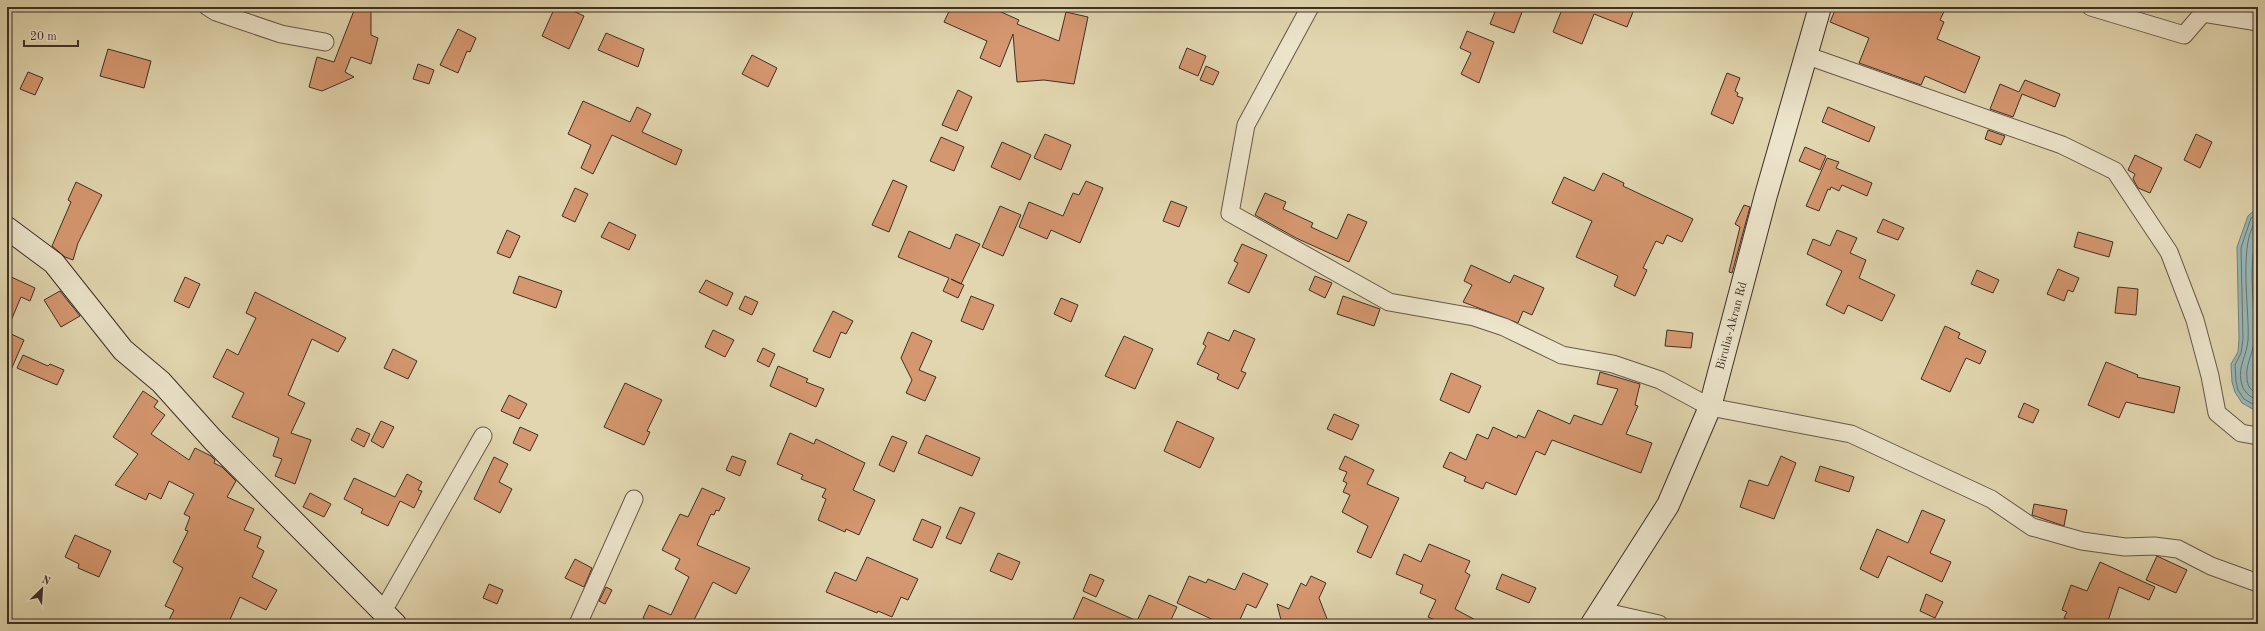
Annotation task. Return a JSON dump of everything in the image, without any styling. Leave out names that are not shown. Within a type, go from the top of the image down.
[{"type":"street","points":[[208,7],[216,12],[281,34],[325,42]]},
{"type":"street","points":[[1310,7],[1246,125],[1230,213],[1389,302],[1474,317],[1504,327],[1562,355],[1613,364],[1660,380],[1710,407],[1851,434],[1990,499],[2032,527],[2082,541],[2125,547],[2154,546],[2178,549],[2211,566],[2258,583]]},
{"type":"street","name":"Birulia-Akran Rd","points":[[1596,617],[1668,505],[1710,407],[1805,55],[1820,7]]},
{"type":"street","points":[[2091,7],[2184,35],[2203,13],[2258,22]]},
{"type":"street","points":[[1805,55],[2062,145],[2115,171],[2169,252],[2195,320],[2210,376],[2217,414],[2241,433],[2258,436]]},
{"type":"street","points":[[7,228],[54,263],[123,350],[161,382],[213,440],[389,618],[483,436]]},
{"type":"street","points":[[578,624],[634,499]]},
{"type":"street","points":[[1596,617],[1659,624]]},
{"type":"water","points":[[2257,208],[2258,412],[2242,403],[2235,392],[2232,382],[2231,364],[2238,352],[2239,339],[2237,247],[2248,216]]},
{"type":"building","points":[[555,7],[565,7],[584,16],[569,49],[542,36]]},
{"type":"building","points":[[951,7],[1001,7],[999,11],[1019,20],[1017,24],[1059,41],[1066,12],[1088,17],[1074,84],[1044,80],[1017,82],[1013,34],[1000,67],[980,58],[987,41],[944,22]]},
{"type":"building","points":[[1497,7],[1524,7],[1514,33],[1490,24]]},
{"type":"building","points":[[1563,7],[1635,7],[1627,27],[1594,14],[1582,44],[1553,32]]},
{"type":"building","points":[[1845,7],[1946,7],[1940,20],[1944,22],[1937,39],[1980,57],[1965,93],[1925,76],[1921,85],[1859,63],[1869,38],[1830,22],[1836,8],[1843,11]]},
{"type":"building","points":[[355,8],[371,8],[371,35],[378,38],[371,64],[351,57],[345,72],[354,77],[322,91],[309,87],[317,57],[334,62]]},
{"type":"building","points":[[458,29],[476,38],[470,52],[467,51],[458,73],[440,65]]},
{"type":"building","points":[[1467,31],[1494,42],[1479,83],[1461,74],[1471,53],[1460,48]]},
{"type":"building","points":[[606,33],[644,49],[638,67],[598,50]]},
{"type":"building","points":[[1187,48],[1206,56],[1198,76],[1179,68]]},
{"type":"building","points":[[108,49],[151,61],[144,88],[100,76]]},
{"type":"building","points":[[752,55],[777,68],[768,87],[742,74]]},
{"type":"building","points":[[418,64],[434,70],[429,84],[413,79]]},
{"type":"building","points":[[1206,66],[1219,72],[1213,85],[1200,80]]},
{"type":"building","points":[[28,72],[43,78],[35,95],[20,89]]},
{"type":"building","points":[[1727,73],[1740,78],[1735,91],[1738,93],[1737,96],[1743,98],[1733,124],[1711,114]]},
{"type":"building","points":[[2025,80],[2060,94],[2055,107],[2022,94],[2013,117],[1990,109],[2000,84],[2019,92]]},
{"type":"building","points":[[958,90],[972,97],[957,131],[942,125]]},
{"type":"building","points":[[583,101],[630,122],[637,107],[651,114],[642,132],[682,150],[676,165],[612,135],[593,174],[581,168],[591,145],[568,134]]},
{"type":"building","points":[[1828,107],[1875,127],[1869,142],[1822,122]]},
{"type":"building","points":[[1988,130],[2005,136],[2001,145],[1985,139]]},
{"type":"building","points":[[1045,134],[1071,145],[1061,170],[1034,158]]},
{"type":"building","points":[[2196,134],[2212,142],[2200,168],[2184,160]]},
{"type":"building","points":[[941,137],[964,147],[954,171],[930,161]]},
{"type":"building","points":[[1002,142],[1031,155],[1020,180],[991,167]]},
{"type":"building","points":[[1805,147],[1826,156],[1820,170],[1799,161]]},
{"type":"building","points":[[2135,155],[2162,168],[2150,193],[2138,188],[2133,179],[2135,174],[2128,170]]},
{"type":"building","points":[[1827,158],[1839,162],[1836,168],[1872,183],[1867,196],[1842,185],[1839,191],[1831,187],[1830,190],[1828,189],[1819,211],[1806,206]]},
{"type":"building","points":[[1603,173],[1624,183],[1623,186],[1693,219],[1682,242],[1667,235],[1663,244],[1656,241],[1643,268],[1647,270],[1635,296],[1614,286],[1618,276],[1576,257],[1592,221],[1552,203],[1564,177],[1594,191]]},
{"type":"building","points":[[893,180],[907,186],[889,232],[872,225]]},
{"type":"building","points":[[1086,181],[1103,188],[1080,243],[1051,230],[1047,239],[1019,227],[1029,202],[1063,216],[1073,193],[1079,195]]},
{"type":"building","points":[[76,182],[102,195],[78,243],[73,260],[65,257],[52,246],[71,202],[68,200]]},
{"type":"building","points":[[575,188],[588,194],[575,222],[562,216]]},
{"type":"building","points":[[1265,193],[1286,202],[1283,209],[1313,223],[1311,227],[1337,239],[1348,214],[1367,222],[1349,262],[1296,238],[1255,215]]},
{"type":"building","points":[[1171,201],[1187,207],[1179,227],[1163,221]]},
{"type":"building","points":[[1744,205],[1750,207],[1732,273],[1729,272],[1740,227],[1735,224]]},
{"type":"building","points":[[1000,206],[1021,215],[1003,256],[982,247]]},
{"type":"building","points":[[1883,219],[1904,228],[1898,240],[1877,232]]},
{"type":"building","points":[[609,222],[636,235],[629,250],[601,237]]},
{"type":"building","points":[[507,230],[520,236],[510,258],[497,253]]},
{"type":"building","points":[[1837,230],[1857,238],[1850,253],[1866,260],[1859,278],[1895,295],[1882,321],[1848,305],[1844,314],[1826,305],[1842,271],[1807,254],[1813,239],[1830,246]]},
{"type":"building","points":[[909,231],[950,249],[956,234],[980,244],[961,284],[964,285],[958,298],[943,291],[949,278],[898,257]]},
{"type":"building","points":[[2078,232],[2113,242],[2109,257],[2074,247]]},
{"type":"building","points":[[1242,244],[1267,255],[1249,293],[1228,283],[1238,263],[1234,261]]},
{"type":"building","points":[[1471,265],[1510,283],[1514,275],[1544,288],[1532,315],[1523,311],[1518,323],[1463,302],[1472,285],[1464,281]]},
{"type":"building","points":[[2058,269],[2079,278],[2073,292],[2068,290],[2064,301],[2047,294]]},
{"type":"building","points":[[1977,270],[1999,280],[1993,293],[1971,284]]},
{"type":"building","points":[[7,275],[35,288],[30,301],[21,297],[7,330]]},
{"type":"building","points":[[519,276],[562,291],[556,308],[513,293]]},
{"type":"building","points":[[1315,276],[1332,283],[1325,298],[1309,290]]},
{"type":"building","points":[[185,277],[200,284],[189,308],[174,301]]},
{"type":"building","points":[[706,280],[733,293],[727,306],[699,292]]},
{"type":"building","points":[[2118,287],[2138,289],[2136,315],[2115,313]]},
{"type":"building","points":[[60,291],[80,316],[61,327],[44,300]]},
{"type":"building","points":[[255,292],[346,338],[338,352],[312,339],[288,395],[305,403],[291,433],[311,440],[295,484],[275,476],[282,459],[273,456],[279,438],[232,417],[244,393],[213,377],[227,349],[238,355],[256,318],[246,313]]},
{"type":"building","points":[[745,296],[758,302],[752,315],[739,309]]},
{"type":"building","points":[[971,296],[994,305],[983,330],[961,321]]},
{"type":"building","points":[[1343,296],[1380,309],[1374,326],[1337,314]]},
{"type":"building","points":[[1061,298],[1078,305],[1071,322],[1054,314]]},
{"type":"building","points":[[833,311],[853,321],[846,334],[841,332],[830,358],[813,351]]},
{"type":"building","points":[[1945,326],[1960,333],[1958,338],[1986,351],[1980,364],[1966,358],[1950,392],[1921,379]]},
{"type":"building","points":[[713,330],[734,340],[725,357],[705,347]]},
{"type":"building","points":[[1234,330],[1255,339],[1241,371],[1246,373],[1238,389],[1217,379],[1219,374],[1197,364],[1206,346],[1203,344],[1208,332],[1229,341]]},
{"type":"building","points":[[1667,330],[1693,333],[1691,348],[1665,346]]},
{"type":"building","points":[[7,332],[24,340],[7,379]]},
{"type":"building","points":[[912,332],[932,341],[919,370],[936,377],[925,401],[906,393],[912,380],[901,358]]},
{"type":"building","points":[[1124,336],[1153,349],[1135,389],[1105,376]]},
{"type":"building","points":[[763,348],[775,354],[769,367],[757,361]]},
{"type":"building","points":[[393,349],[417,361],[408,379],[384,368]]},
{"type":"building","points":[[23,355],[48,366],[50,364],[64,370],[57,385],[17,368]]},
{"type":"building","points":[[2106,362],[2138,375],[2137,377],[2180,387],[2174,413],[2126,402],[2119,418],[2088,405]]},
{"type":"building","points":[[778,366],[808,379],[806,382],[824,389],[816,407],[770,386]]},
{"type":"building","points":[[1600,372],[1640,384],[1635,405],[1638,406],[1626,434],[1652,443],[1641,473],[1552,440],[1545,455],[1536,451],[1516,495],[1486,482],[1483,489],[1464,481],[1466,477],[1443,467],[1450,452],[1466,460],[1477,434],[1488,439],[1493,427],[1517,438],[1518,435],[1525,438],[1538,410],[1570,424],[1574,415],[1602,425],[1618,389],[1597,384]]},
{"type":"building","points":[[1451,373],[1481,386],[1469,413],[1440,400]]},
{"type":"building","points":[[625,383],[662,400],[647,431],[650,432],[644,445],[604,427]]},
{"type":"building","points":[[143,391],[158,401],[154,407],[165,415],[151,434],[189,460],[195,448],[211,456],[215,460],[214,463],[222,467],[236,481],[227,497],[254,509],[244,530],[261,537],[257,547],[264,551],[252,577],[277,590],[266,610],[240,597],[228,624],[167,624],[174,610],[165,606],[183,568],[173,562],[188,531],[185,530],[190,517],[184,514],[194,494],[169,481],[161,499],[149,493],[146,500],[115,485],[138,454],[113,437]]},
{"type":"building","points":[[509,395],[527,404],[519,419],[501,411]]},
{"type":"building","points":[[2024,403],[2039,410],[2033,423],[2018,417]]},
{"type":"building","points":[[1334,414],[1359,425],[1352,440],[1327,429]]},
{"type":"building","points":[[381,421],[394,427],[383,448],[371,441]]},
{"type":"building","points":[[1177,421],[1214,438],[1200,468],[1164,451]]},
{"type":"building","points":[[520,427],[538,435],[530,451],[513,443]]},
{"type":"building","points":[[357,428],[370,434],[364,447],[351,440]]},
{"type":"building","points":[[790,433],[814,444],[816,439],[865,463],[853,490],[875,500],[859,535],[846,529],[845,532],[818,520],[826,499],[822,497],[826,489],[801,479],[803,475],[777,464]]},
{"type":"building","points":[[926,435],[980,458],[972,476],[918,453]]},
{"type":"building","points":[[892,436],[907,442],[894,472],[879,465]]},
{"type":"building","points":[[732,456],[746,461],[740,476],[726,470]]},
{"type":"building","points":[[1345,456],[1374,470],[1367,484],[1399,498],[1371,558],[1357,552],[1368,526],[1342,512],[1350,495],[1343,492],[1347,483],[1343,481],[1347,472],[1339,469]]},
{"type":"building","points":[[1781,456],[1796,463],[1774,519],[1740,507],[1749,480],[1768,486]]},
{"type":"building","points":[[494,457],[508,464],[499,482],[512,489],[500,513],[474,499]]},
{"type":"building","points":[[1820,466],[1854,477],[1849,492],[1815,481]]},
{"type":"building","points":[[407,474],[422,482],[418,490],[422,491],[414,508],[400,501],[388,526],[361,513],[363,509],[344,499],[354,478],[395,497]]},
{"type":"building","points":[[702,488],[725,498],[719,511],[716,510],[714,515],[711,514],[697,545],[750,568],[736,594],[713,582],[692,624],[644,624],[646,620],[643,618],[649,605],[671,615],[689,577],[675,569],[680,559],[662,550],[680,514],[688,517]]},
{"type":"building","points":[[310,493],[331,504],[324,517],[303,507]]},
{"type":"building","points":[[2034,504],[2067,510],[2064,526],[2032,515]]},
{"type":"building","points":[[960,507],[975,513],[961,544],[946,538]]},
{"type":"building","points":[[1922,510],[1945,520],[1930,553],[1951,562],[1942,582],[1888,556],[1878,578],[1860,569],[1877,529],[1908,543]]},
{"type":"building","points":[[922,519],[941,527],[932,548],[913,540]]},
{"type":"building","points":[[75,535],[111,551],[99,577],[78,568],[79,564],[65,557]]},
{"type":"building","points":[[1429,544],[1470,561],[1465,572],[1470,575],[1455,609],[1483,624],[1444,624],[1428,617],[1436,600],[1420,593],[1423,585],[1396,574],[1404,554],[1421,562]]},
{"type":"building","points":[[998,553],[1020,562],[1012,580],[990,571]]},
{"type":"building","points":[[2157,556],[2187,570],[2176,593],[2146,580]]},
{"type":"building","points":[[867,557],[918,579],[908,600],[901,597],[892,617],[878,611],[877,613],[826,592],[835,572],[856,581]]},
{"type":"building","points":[[575,559],[592,568],[584,587],[565,578]]},
{"type":"building","points":[[2100,562],[2155,587],[2149,600],[2119,587],[2107,624],[2079,624],[2064,618],[2067,612],[2062,610],[2071,585],[2087,591]]},
{"type":"building","points":[[1243,573],[1268,584],[1256,608],[1247,604],[1238,624],[1222,624],[1177,603],[1189,576],[1206,583],[1208,579],[1235,590]]},
{"type":"building","points":[[1090,574],[1104,580],[1096,597],[1083,591]]},
{"type":"building","points":[[1502,574],[1536,588],[1529,603],[1496,589]]},
{"type":"building","points":[[1311,576],[1326,583],[1319,598],[1329,624],[1282,624],[1277,604],[1289,609],[1301,583],[1306,586]]},
{"type":"building","points":[[489,584],[503,590],[497,604],[483,598]]},
{"type":"building","points":[[606,587],[612,590],[605,604],[599,601]]},
{"type":"building","points":[[1926,594],[1943,602],[1935,618],[1920,611]]},
{"type":"building","points":[[1149,595],[1177,607],[1169,624],[1071,624],[1083,597],[1137,621]]}]
